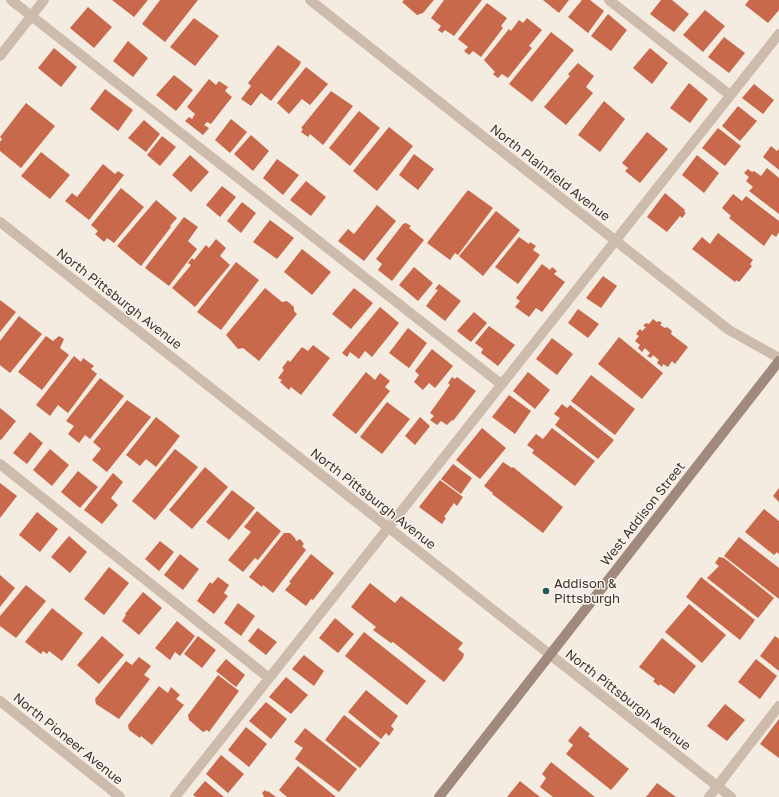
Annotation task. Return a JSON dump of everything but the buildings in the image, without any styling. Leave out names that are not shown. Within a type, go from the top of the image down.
[{"type":"street","points":[[11,0],[501,384]]},
{"type":"street","points":[[0,56],[44,0]]},
{"type":"street","name":"North Plainfield Avenue","points":[[310,0],[729,330],[779,359]]},
{"type":"street","points":[[609,0],[730,95]]},
{"type":"street","points":[[175,797],[387,527],[779,34]]},
{"type":"street","name":"North Pittsburgh Avenue","points":[[0,222],[730,797]]},
{"type":"street","name":"West Addison Street","points":[[439,797],[779,359]]},
{"type":"street","points":[[0,464],[269,678]]},
{"type":"street","name":"North Pioneer Avenue","points":[[0,701],[120,797]]},
{"type":"street","points":[[709,797],[779,706]]},
{"type":"place","name":"Addison & Pittsburgh","points":[[546,591]]}]
